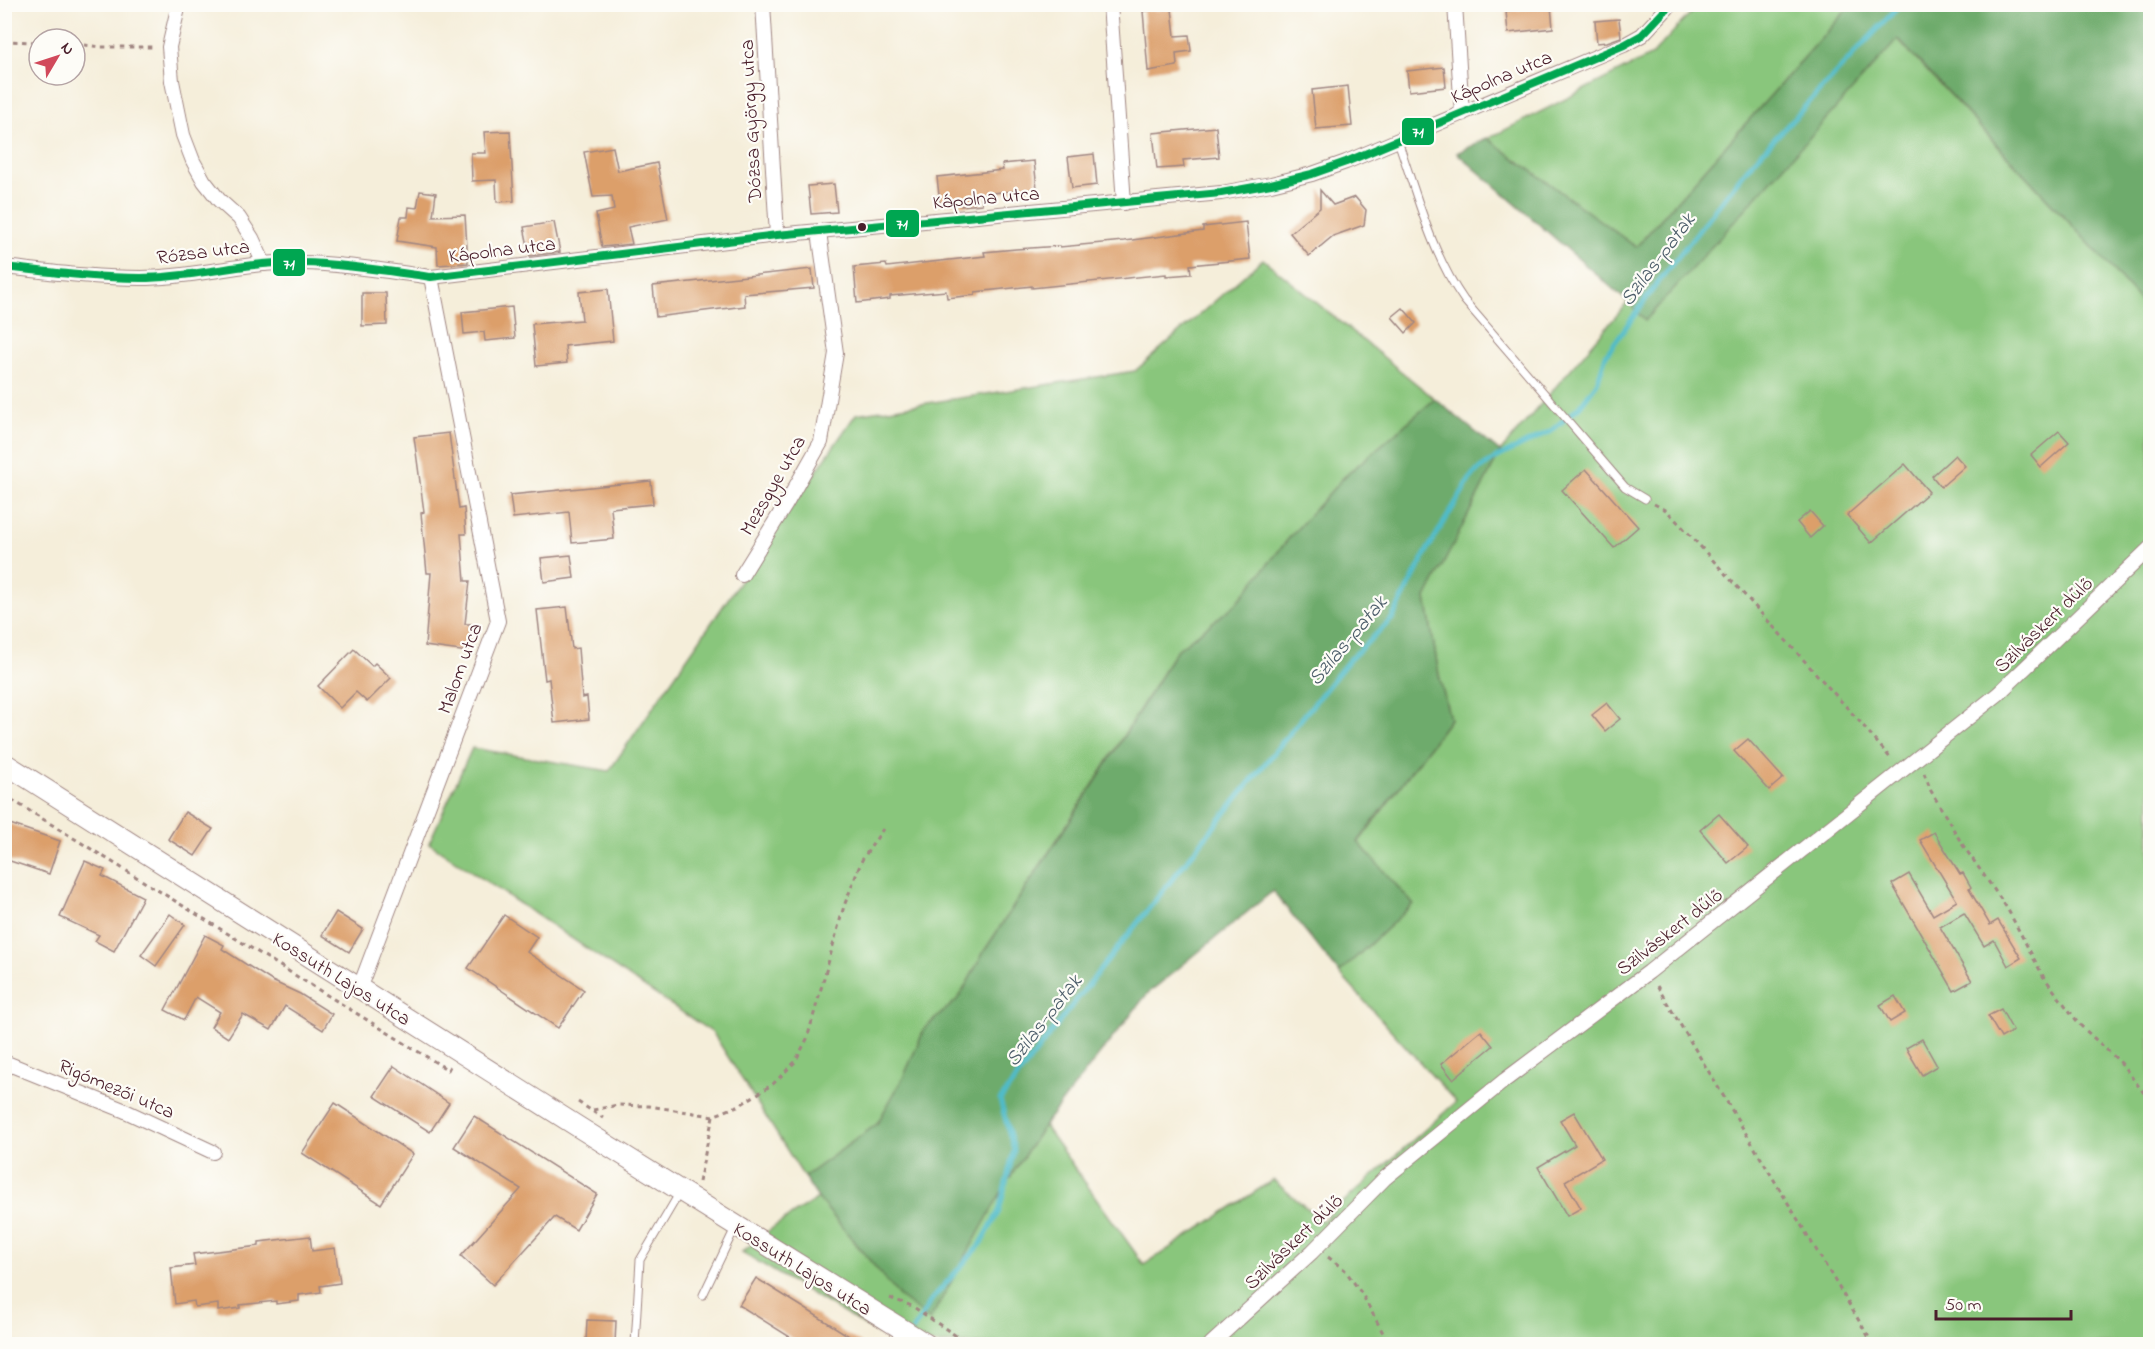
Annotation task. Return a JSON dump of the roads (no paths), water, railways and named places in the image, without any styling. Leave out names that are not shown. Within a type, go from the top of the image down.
[{"type":"main road","name":"Kossuth Lajos utca","points":[[4,762],[52,795],[685,1195],[924,1343]]},
{"type":"street","name":"Rózsa utca","points":[[4,267],[80,275],[143,278],[204,273],[264,264],[252,238],[239,218],[219,200],[204,181],[183,135],[177,109],[169,47],[178,4]]},
{"type":"street","name":"Dózsa György utca","points":[[763,4],[777,235]]},
{"type":"street","points":[[1110,4],[1124,203]]},
{"type":"street","points":[[1455,4],[1462,114]]},
{"type":"street","name":"Kápolna utca","points":[[264,264],[307,264],[431,277],[777,235],[1221,193],[1271,184],[1312,174],[1398,141],[1624,45],[1642,35],[1671,4]]},
{"type":"street","name":"Mezsgye utca","points":[[742,575],[821,442],[836,353],[819,232]]},
{"type":"street","name":"Malom utca","points":[[360,988],[498,621],[431,277]]},
{"type":"street","name":"Szilváskert dűlő","points":[[1211,1344],[1312,1252],[1385,1179],[1505,1080],[1648,972],[1998,694],[2151,548]]},
{"type":"street","name":"Rigómezői utca","points":[[4,1062],[123,1110],[213,1152]]},
{"type":"lane","points":[[1398,141],[1432,238],[1451,280],[1464,300],[1625,487],[1645,499]]},
{"type":"lane","points":[[635,1344],[640,1260],[685,1195]]},
{"type":"lane","points":[[703,1295],[736,1226]]},
{"type":"waterway","name":"Szilas-patak","points":[[913,1330],[932,1299],[981,1244],[999,1211],[1014,1150],[1000,1100],[1200,844],[1349,660],[1392,619],[1428,549],[1473,474],[1494,459],[1551,431],[1580,406],[1597,383],[1606,355],[1658,282],[1751,164],[1901,4]]}]
